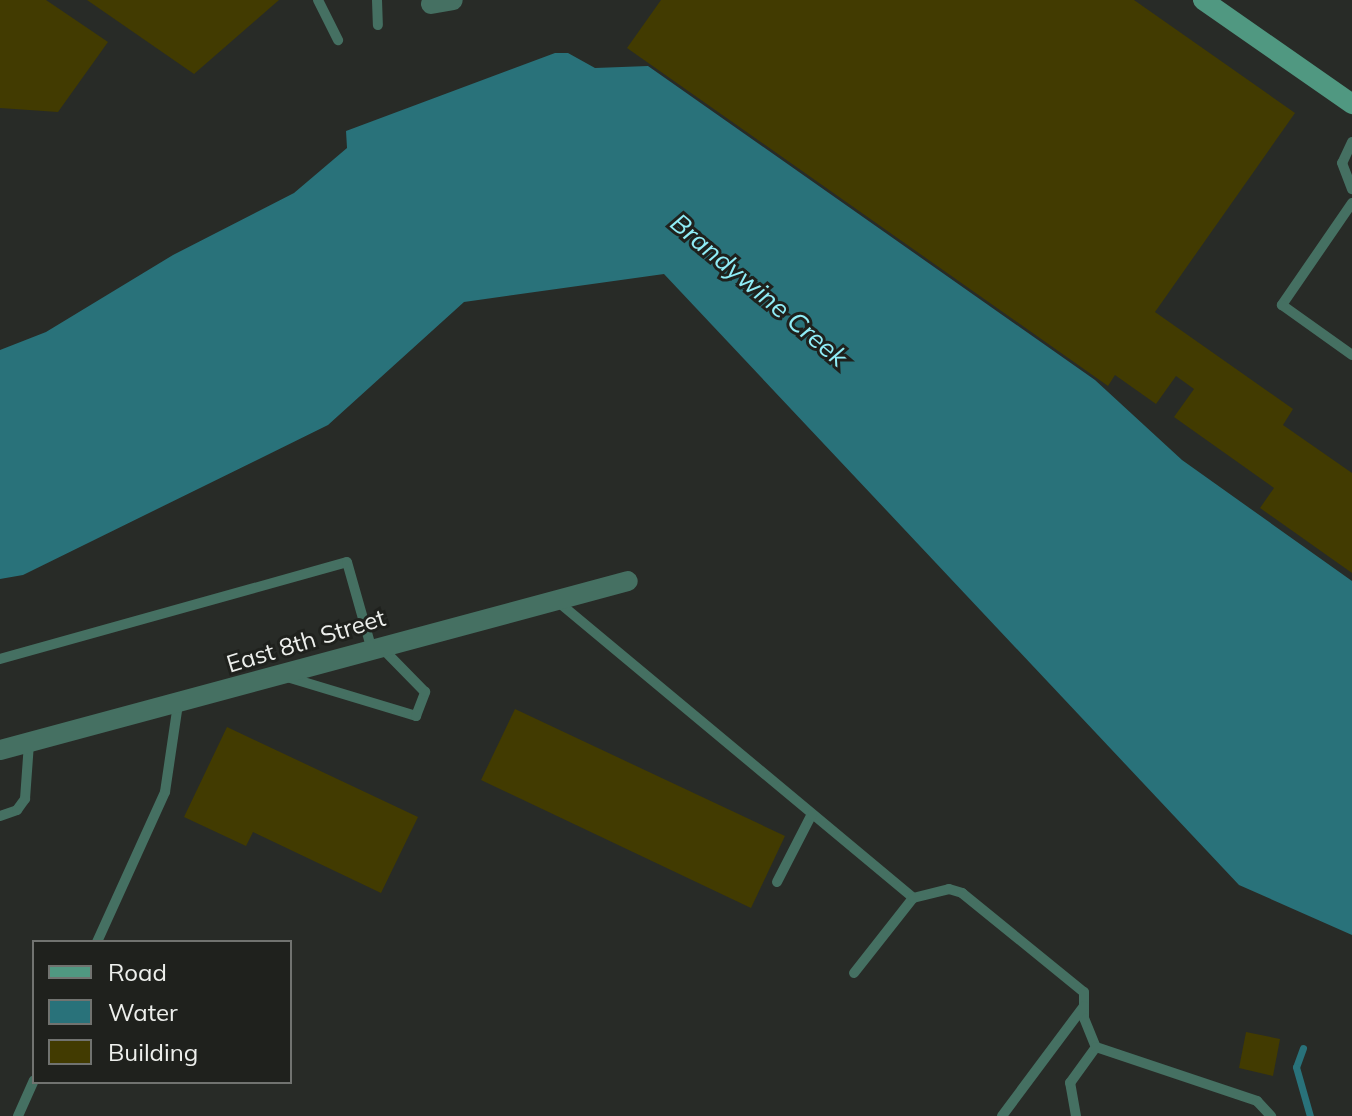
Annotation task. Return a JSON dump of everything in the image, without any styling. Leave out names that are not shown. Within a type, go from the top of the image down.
[{"type":"main road","points":[[1203,0],[1352,104]]},
{"type":"street","points":[[431,4],[453,0]]},
{"type":"street","name":"East 8th Street","points":[[0,750],[286,676],[375,646],[628,581]]},
{"type":"lane","points":[[318,0],[338,40]]},
{"type":"lane","points":[[377,0],[378,25]]},
{"type":"lane","points":[[1352,142],[1342,163],[1352,189]]},
{"type":"lane","points":[[1352,203],[1282,305],[1352,355]]},
{"type":"lane","points":[[0,659],[347,562],[375,646],[425,692],[416,716],[286,676]]},
{"type":"lane","points":[[557,601],[913,898]]},
{"type":"lane","points":[[98,940],[165,792],[178,704]]},
{"type":"lane","points":[[0,816],[17,810],[25,799],[29,743]]},
{"type":"lane","points":[[777,882],[812,814]]},
{"type":"lane","points":[[854,973],[913,898],[937,889],[962,893],[1084,992],[1084,1018],[1096,1047],[1257,1101],[1271,1116]]},
{"type":"lane","points":[[1002,1116],[1085,1005]]},
{"type":"lane","points":[[1076,1116],[1070,1083],[1096,1047]]},
{"type":"lane","points":[[18,1116],[32,1084]]},
{"type":"water","name":"Brandywine Creek","points":[[555,53],[568,53],[595,68],[648,66],[1095,380],[1182,460],[1352,581],[1352,935],[1239,885],[664,274],[464,302],[328,425],[23,575],[0,579],[0,350],[46,332],[173,255],[294,193],[347,148],[346,131]]},
{"type":"building","points":[[0,0],[46,0],[108,42],[58,112],[0,108]]},
{"type":"building","points":[[87,0],[279,0],[194,74]]},
{"type":"building","points":[[661,0],[1134,0],[1295,113],[1155,312],[1293,409],[1283,425],[1352,473],[1352,573],[1260,508],[1274,488],[1174,417],[1194,389],[1176,376],[1156,404],[1115,375],[1108,386],[627,48]]},
{"type":"building","points":[[515,709],[785,836],[751,908],[481,780]]},
{"type":"building","points":[[227,727],[418,817],[381,893],[253,832],[246,846],[184,817]]},
{"type":"building","points":[[1246,1032],[1280,1039],[1273,1076],[1239,1068]]},
{"type":"waterway","points":[[1303,1048],[1296,1067],[1310,1116]]}]
